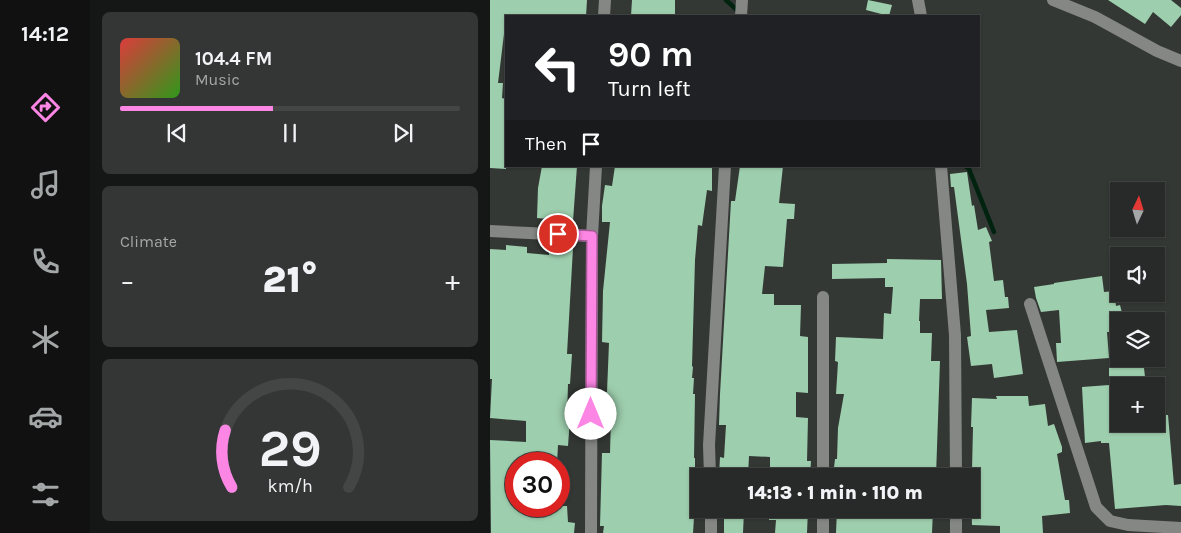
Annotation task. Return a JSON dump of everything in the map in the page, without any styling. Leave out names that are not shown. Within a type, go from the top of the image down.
[{"type":"street","points":[[604,15],[605,0]]},
{"type":"street","points":[[918,0],[921,15]]},
{"type":"street","points":[[1052,0],[1095,17],[1156,51],[1181,61]]},
{"type":"street","points":[[591,533],[592,236],[596,167]]},
{"type":"street","points":[[710,468],[709,444],[724,167]]},
{"type":"street","points":[[941,167],[955,335],[956,468]]},
{"type":"street","points":[[490,231],[592,236]]},
{"type":"street","points":[[823,297],[823,468]]},
{"type":"street","points":[[1030,304],[1096,507],[1110,521],[1128,525],[1181,528]]},
{"type":"street","points":[[710,518],[711,533]]},
{"type":"street","points":[[823,518],[823,533]]},
{"type":"street","points":[[956,518],[956,533]]},
{"type":"building","points":[[490,0],[587,0],[586,15],[505,15],[505,34],[498,83],[503,83],[502,98],[505,99],[506,169],[490,168]]},
{"type":"building","points":[[632,0],[675,0],[675,15],[631,15]]},
{"type":"building","points":[[868,0],[892,5],[889,15],[866,10]]},
{"type":"building","points":[[1108,0],[1171,0],[1181,8],[1181,15],[1171,27],[1153,12],[1145,24]]},
{"type":"building","points":[[542,167],[577,167],[573,221],[537,218],[538,188]]},
{"type":"building","points":[[615,167],[712,167],[712,191],[707,190],[702,226],[698,225],[695,260],[692,378],[694,378],[693,394],[695,394],[695,468],[690,468],[690,518],[694,518],[693,533],[603,533],[604,526],[600,526],[602,453],[610,453],[611,417],[604,417],[609,343],[602,342],[603,291],[610,222],[602,222],[605,185],[612,186]]},
{"type":"building","points":[[740,167],[783,167],[779,203],[795,204],[794,219],[787,219],[783,267],[765,266],[762,294],[774,294],[774,305],[801,305],[800,336],[808,337],[808,393],[796,392],[796,417],[808,418],[807,461],[811,461],[811,468],[770,468],[770,457],[749,456],[748,468],[719,468],[720,457],[724,458],[726,425],[719,425],[731,201],[735,201]]},
{"type":"building","points":[[967,172],[978,230],[986,227],[992,241],[989,242],[994,281],[1003,280],[1005,297],[1008,297],[1009,308],[986,310],[989,332],[1017,330],[1023,374],[994,378],[992,364],[971,366],[967,337],[971,336],[967,284],[954,187],[951,187],[950,174]]},
{"type":"building","points":[[506,245],[527,247],[527,253],[549,255],[549,253],[557,254],[557,248],[573,248],[567,354],[572,354],[570,384],[568,384],[567,418],[570,418],[568,446],[558,445],[558,452],[505,452],[505,517],[568,517],[568,522],[575,523],[574,533],[491,533],[490,440],[526,442],[526,421],[490,418],[492,379],[490,379],[490,249],[506,250]]},
{"type":"building","points":[[887,259],[941,260],[942,299],[920,299],[919,321],[920,333],[932,333],[931,361],[940,361],[936,468],[834,468],[835,459],[837,459],[838,428],[844,394],[836,394],[838,362],[835,361],[836,337],[883,339],[884,313],[891,314],[893,287],[885,287],[885,278],[832,279],[832,264],[887,263]]},
{"type":"building","points":[[1102,276],[1104,292],[1110,291],[1110,302],[1115,302],[1116,306],[1120,305],[1122,312],[1110,312],[1110,332],[1107,332],[1109,358],[1057,362],[1056,343],[1061,343],[1059,310],[1041,312],[1034,287]]},
{"type":"building","points":[[1109,360],[1110,367],[1144,367],[1145,377],[1110,377],[1110,432],[1165,432],[1165,415],[1168,415],[1174,485],[1181,484],[1181,506],[1166,505],[1115,509],[1109,443],[1101,443],[1101,441],[1085,443],[1082,387],[1109,385]]},
{"type":"building","points":[[996,396],[1028,396],[1029,406],[1045,404],[1048,426],[1054,424],[1062,447],[1062,452],[1057,454],[1065,500],[1069,500],[1070,513],[1042,516],[1043,533],[1000,533],[1000,526],[972,525],[972,518],[980,518],[980,468],[972,468],[972,398],[997,399]]},
{"type":"building","points":[[724,518],[744,518],[743,533],[724,533]]},
{"type":"building","points":[[769,518],[808,518],[807,533],[775,533],[776,520],[769,520]]},
{"type":"building","points":[[837,518],[933,518],[932,533],[836,533]]},
{"type":"waterway","points":[[726,0],[739,12]]},
{"type":"waterway","points":[[966,167],[969,169],[994,232]]},
{"type":"route","points":[[558,234],[592,236],[591,414]]}]
